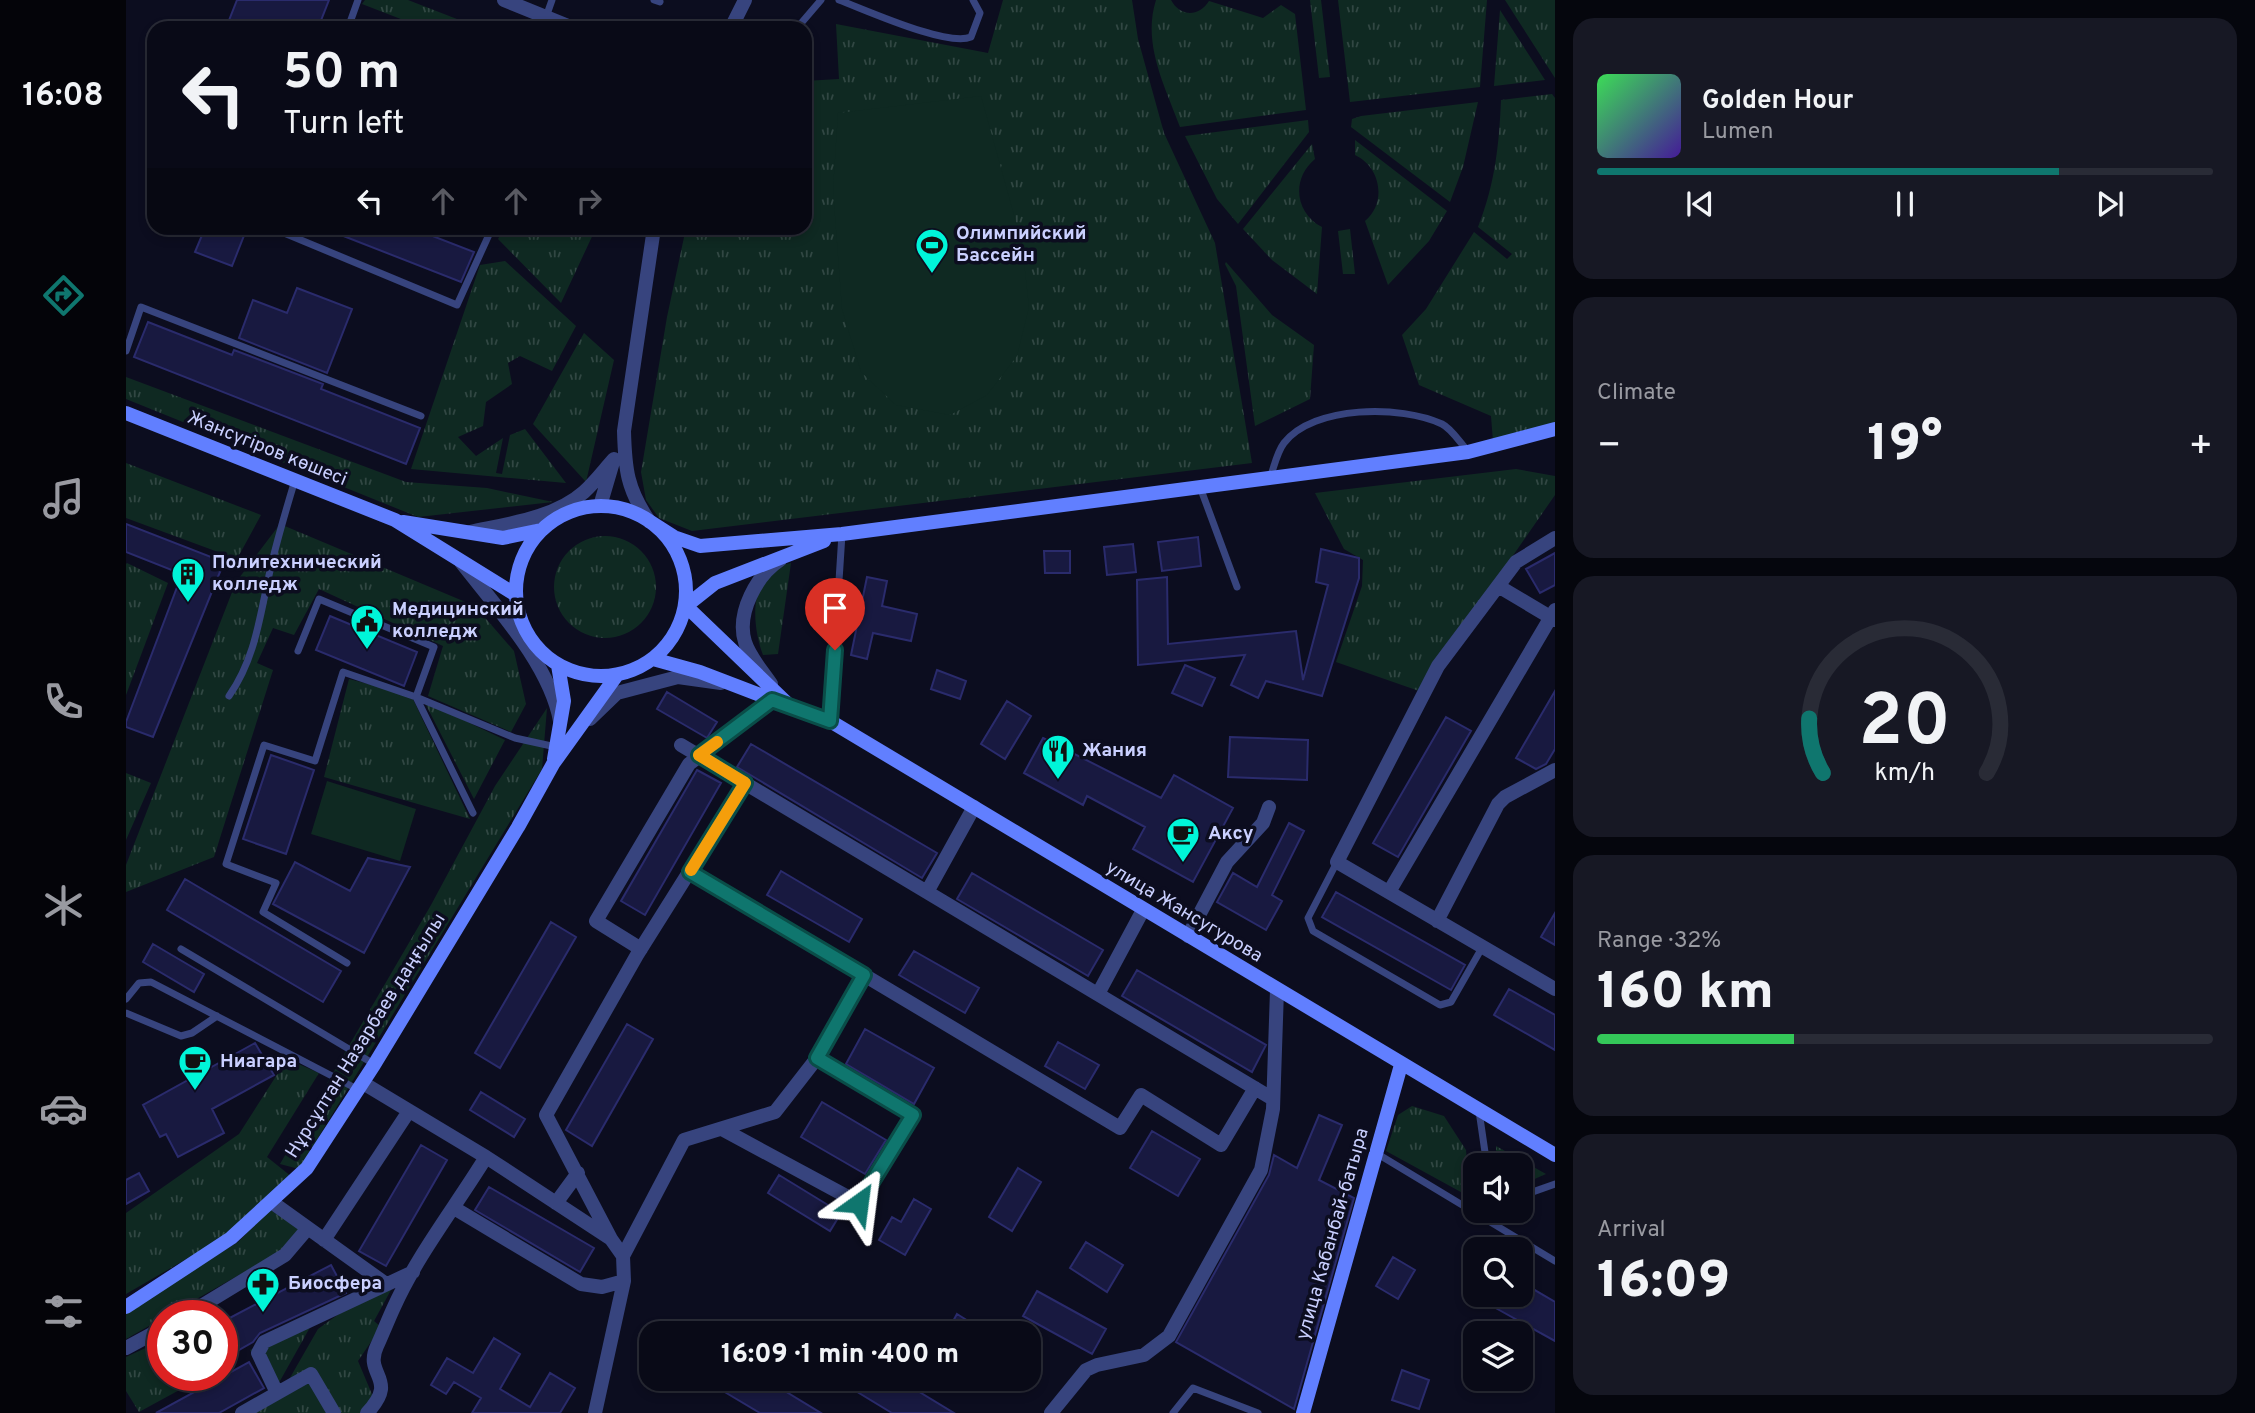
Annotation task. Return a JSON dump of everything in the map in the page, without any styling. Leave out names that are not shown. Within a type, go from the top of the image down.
[{"type":"main road","name":"Жансүгіров көшесі","points":[[126,413],[395,520]]},
{"type":"main road","points":[[649,521],[667,537],[680,558],[686,582],[686,606],[668,644],[653,659],[636,669],[617,675],[587,675],[558,665],[536,647],[522,623],[516,595],[518,571],[527,549],[541,530],[559,517],[579,509],[600,506],[626,509],[649,521],[674,537],[700,546],[715,545],[842,534],[1468,452],[1555,429]]},
{"type":"main road","points":[[395,520],[503,538],[541,530]]},
{"type":"main road","points":[[395,520],[516,595]]},
{"type":"main road","points":[[686,606],[715,583],[842,534]]},
{"type":"main road","name":"улица Жансугурова","points":[[686,606],[774,697]]},
{"type":"main road","name":"улица Жансугурова","points":[[653,659],[774,697],[792,707],[830,721],[1555,1155]]},
{"type":"main road","points":[[553,764],[564,701],[558,665]]},
{"type":"main road","points":[[553,764],[617,675]]},
{"type":"main road","name":"Нұрсұлтан Назарбаев даңғылы","points":[[126,1307],[231,1238],[273,1203],[307,1168],[374,1065],[518,828],[553,764]]},
{"type":"main road","name":"улица Кабанбай-батыра","points":[[1303,1413],[1401,1065]]},
{"type":"street","points":[[504,0],[556,21]]},
{"type":"street","points":[[734,21],[745,0]]},
{"type":"street","points":[[600,506],[619,461],[652,235]]},
{"type":"street","points":[[619,461],[632,495],[649,521]]},
{"type":"street","points":[[470,533],[537,517],[560,506],[583,494],[619,461]]},
{"type":"street","points":[[619,461],[648,512],[673,532],[715,545]]},
{"type":"street","points":[[1555,538],[1516,562],[1438,666],[1337,862],[1555,989]]},
{"type":"street","points":[[641,949],[596,921],[689,764],[774,697],[745,643],[743,624],[758,581],[769,567],[791,554]]},
{"type":"street","points":[[458,559],[505,618],[540,670],[557,706],[560,721]]},
{"type":"street","points":[[1389,892],[1554,616],[1498,586]]},
{"type":"street","points":[[573,735],[617,694],[678,677],[732,685]]},
{"type":"street","points":[[681,745],[1273,1100]]},
{"type":"street","points":[[1437,921],[1498,804],[1505,797],[1555,770]]},
{"type":"street","points":[[623,1256],[611,1239],[545,1115],[641,949],[745,783]]},
{"type":"street","points":[[927,892],[974,807]]},
{"type":"street","points":[[1188,936],[1227,862],[1263,823],[1269,807]]},
{"type":"street","points":[[690,872],[1120,1128],[1141,1095],[1221,1145],[1255,1088]]},
{"type":"street","points":[[1098,994],[1143,910]]},
{"type":"street","points":[[596,1413],[624,1281],[623,1256],[684,1140],[701,1132],[722,1129],[775,1112],[817,1058],[864,975]]},
{"type":"street","points":[[1051,1413],[1086,1370],[1144,1355],[1169,1336],[1261,1170],[1273,1100],[1277,990]]},
{"type":"street","points":[[722,1129],[859,1203],[913,1115],[817,1058]]},
{"type":"street","points":[[361,1086],[410,1111],[486,1157],[611,1239]]},
{"type":"street","points":[[324,1240],[410,1111]]},
{"type":"street","points":[[367,1413],[380,1399],[383,1385],[374,1365],[373,1354],[394,1306],[486,1157]]},
{"type":"street","points":[[556,1203],[578,1173]]},
{"type":"street","points":[[273,1203],[386,1284]]},
{"type":"street","points":[[454,1208],[581,1284],[602,1287],[624,1281]]},
{"type":"street","points":[[211,1300],[285,1255],[308,1228]]},
{"type":"street","points":[[277,1393],[258,1353],[264,1342],[413,1272]]},
{"type":"street","points":[[126,1348],[147,1337]]},
{"type":"street","points":[[242,1413],[311,1374],[334,1413]]},
{"type":"lane","points":[[350,21],[358,0]]},
{"type":"lane","points":[[546,17],[552,0]]},
{"type":"lane","points":[[803,21],[821,0]]},
{"type":"lane","points":[[839,0],[944,37],[963,41],[971,37],[980,13],[973,0]]},
{"type":"lane","points":[[289,235],[457,305],[489,235]]},
{"type":"lane","points":[[126,351],[141,307],[421,416]]},
{"type":"lane","points":[[1270,478],[1282,445],[1298,429],[1330,417],[1362,412],[1412,415],[1445,425],[1468,452]]},
{"type":"lane","points":[[229,696],[243,676],[257,639],[268,578],[295,480]]},
{"type":"lane","points":[[1200,487],[1237,587]]},
{"type":"lane","points":[[830,721],[842,534]]},
{"type":"lane","points":[[298,651],[319,598],[434,647],[416,697],[473,813]]},
{"type":"lane","points":[[347,963],[263,912],[276,883],[226,864],[264,745],[315,761],[344,672],[416,697],[515,738],[556,747]]},
{"type":"lane","points":[[1337,862],[1308,918],[1313,931],[1440,1005],[1451,1002],[1483,946]]},
{"type":"lane","points":[[181,950],[374,1065]]},
{"type":"lane","points":[[126,999],[146,980],[361,1086]]},
{"type":"lane","points":[[126,1013],[181,1036],[192,1033],[217,1016]]},
{"type":"lane","points":[[1479,1110],[1485,1153]]},
{"type":"lane","points":[[1376,1153],[1555,1261]]},
{"type":"lane","points":[[1533,1192],[1555,1184]]},
{"type":"lane","points":[[1174,1413],[1193,1388],[1258,1413]]},
{"type":"green space","points":[[365,0],[408,0],[462,21],[406,21],[362,4]]},
{"type":"green space","points":[[1003,0],[1132,0],[1138,39],[1164,133],[1215,243],[1252,463],[692,531],[659,518],[646,500],[641,472],[667,317],[685,235],[812,235],[812,81],[839,79],[836,24],[988,53]]},
{"type":"green space","points":[[1156,0],[1171,0],[1179,10],[1190,13],[1200,10],[1209,1],[1263,18],[1281,5],[1295,14],[1306,110],[1180,127],[1153,49],[1152,16]]},
{"type":"green space","points":[[1310,0],[1321,0],[1330,77],[1319,78]]},
{"type":"green space","points":[[1338,0],[1487,0],[1480,87],[1350,102]]},
{"type":"green space","points":[[1505,0],[1555,0],[1555,78]]},
{"type":"green space","points":[[1500,10],[1545,80],[1494,86]]},
{"type":"green space","points":[[1552,94],[1555,98],[1555,424],[1493,441],[1491,416],[1419,385],[1402,335],[1426,309],[1474,232],[1507,259],[1512,254],[1478,227],[1495,165],[1501,100]]},
{"type":"green space","name":"Олимпийский Бассейн","points":[[981,96],[1022,244],[1029,307],[1017,356],[987,395],[950,415],[896,405],[861,372],[842,309],[833,189],[838,113]]},
{"type":"green space","points":[[1478,102],[1463,167],[1450,202],[1351,127],[1352,119],[1361,116]]},
{"type":"green space","points":[[1308,120],[1309,132],[1238,224],[1217,199],[1185,136]]},
{"type":"green space","points":[[1355,140],[1447,211],[1429,241],[1388,285],[1365,221],[1376,205],[1378,186],[1371,168],[1355,155]]},
{"type":"green space","points":[[1312,144],[1315,159],[1302,176],[1299,195],[1306,213],[1322,227],[1317,294],[1272,260],[1243,229]]},
{"type":"green space","points":[[1350,229],[1355,274],[1343,274],[1338,231]]},
{"type":"green space","points":[[500,235],[593,235],[561,303],[498,239]]},
{"type":"green space","points":[[505,261],[576,326],[552,371],[520,356],[508,363],[512,384],[486,402],[483,426],[458,437],[476,456],[503,438],[496,473],[502,474],[510,435],[525,429],[566,483],[411,469],[480,265]]},
{"type":"green space","points":[[1226,262],[1272,315],[1314,345],[1310,399],[1255,426],[1236,286]]},
{"type":"green space","points":[[584,333],[614,360],[586,482],[533,424]]},
{"type":"green space","points":[[126,377],[406,482],[487,488],[553,502],[418,517],[126,399]]},
{"type":"green space","points":[[126,463],[261,515],[237,559],[126,518]]},
{"type":"green space","points":[[1516,469],[1555,476],[1555,495],[1419,691],[1336,662],[1362,586],[1363,560],[1344,549],[1315,493]]},
{"type":"green space","points":[[280,524],[475,606],[514,651],[526,704],[511,732],[428,696],[443,646],[319,589],[294,635],[273,628],[257,663],[273,670],[214,857],[126,892],[126,865],[236,582]]},
{"type":"green space","points":[[595,536],[615,536],[634,544],[648,558],[656,577],[653,607],[634,630],[615,638],[595,638],[576,630],[562,616],[554,597],[554,577],[562,558],[576,544]]},
{"type":"green space","points":[[791,563],[778,654],[763,655],[756,628],[756,600],[767,576],[777,568]]},
{"type":"green space","points":[[126,564],[168,583],[126,695]]},
{"type":"green space","points":[[349,679],[411,695],[470,819],[324,777]]},
{"type":"green space","points":[[424,701],[505,740],[474,799]]},
{"type":"green space","points":[[547,708],[542,769],[299,1169],[280,1164],[431,905],[495,786]]},
{"type":"green space","points":[[126,773],[151,783],[126,840]]},
{"type":"green space","points":[[327,781],[416,809],[400,861],[311,834]]},
{"type":"green space","points":[[287,1059],[319,1073],[267,1157],[292,1177],[226,1236],[126,1294],[126,1213],[239,1134]]},
{"type":"green space","points":[[1412,1106],[1444,1116],[1466,1150],[1466,1153],[1463,1153],[1463,1193],[1386,1151],[1398,1115]]},
{"type":"green space","points":[[1496,1146],[1508,1153],[1496,1153]]},
{"type":"green space","points":[[1533,1167],[1546,1174],[1533,1180]]},
{"type":"green space","points":[[272,1208],[301,1230],[283,1250],[195,1300],[147,1300],[147,1327],[126,1339],[126,1312],[238,1242]]},
{"type":"green space","points":[[397,1279],[374,1321],[381,1327],[358,1361],[374,1399],[361,1413],[338,1413],[312,1369],[287,1383],[318,1329],[378,1286]]},
{"type":"green space","points":[[313,1322],[276,1388],[250,1350]]},
{"type":"green space","points":[[147,1347],[147,1391],[178,1391],[139,1412],[126,1391],[126,1357]]},
{"type":"green space","points":[[310,1377],[330,1413],[246,1413]]},
{"type":"building","points":[[237,0],[329,0],[321,21],[229,21]]},
{"type":"building","points":[[202,235],[244,235],[232,266],[195,252]]},
{"type":"building","points":[[341,235],[430,235],[474,252],[461,282]]},
{"type":"building","points":[[297,288],[352,309],[327,373],[239,338],[253,300],[287,313]]},
{"type":"building","points":[[148,322],[232,355],[234,350],[323,384],[321,389],[420,428],[406,464],[134,357]]},
{"type":"building","name":"Политехнический колледж","points":[[126,524],[224,562],[153,737],[126,727],[126,722],[182,574],[126,552]]},
{"type":"building","points":[[1198,537],[1201,566],[1162,571],[1158,542]]},
{"type":"building","points":[[1133,544],[1136,572],[1107,575],[1104,547]]},
{"type":"building","points":[[1321,549],[1359,558],[1359,578],[1322,696],[1266,681],[1258,698],[1231,685],[1245,655],[1138,665],[1137,580],[1167,577],[1168,644],[1296,631],[1303,680],[1328,585],[1316,582]]},
{"type":"building","points":[[1044,551],[1070,551],[1070,573],[1045,573]]},
{"type":"building","points":[[1555,553],[1555,585],[1540,593],[1526,569]]},
{"type":"building","points":[[867,577],[887,581],[882,606],[917,614],[911,641],[873,633],[867,659],[851,655]]},
{"type":"building","name":"Медицинский колледж","points":[[330,616],[417,652],[404,686],[316,650]]},
{"type":"building","points":[[1185,665],[1215,678],[1202,706],[1172,693]]},
{"type":"building","points":[[937,670],[966,681],[960,699],[931,689]]},
{"type":"building","points":[[1555,691],[1555,749],[1546,764],[1536,769],[1516,758]]},
{"type":"building","points":[[667,692],[717,722],[707,738],[657,709]]},
{"type":"building","points":[[1007,701],[1031,716],[1005,759],[981,744]]},
{"type":"building","points":[[1446,717],[1471,731],[1398,857],[1373,843]]},
{"type":"building","points":[[1230,737],[1308,740],[1307,780],[1228,777]]},
{"type":"building","points":[[1043,738],[1161,798],[1174,775],[1233,808],[1193,882],[1133,849],[1145,827],[1087,796],[1083,805],[1024,773]]},
{"type":"building","points":[[751,744],[937,853],[922,878],[737,767]]},
{"type":"building","points":[[271,755],[314,770],[286,854],[243,839]]},
{"type":"building","points":[[697,770],[721,783],[645,915],[621,901]]},
{"type":"building","points":[[1289,823],[1304,831],[1272,895],[1282,901],[1266,930],[1217,902],[1233,873],[1257,887]]},
{"type":"building","points":[[368,858],[410,867],[364,953],[273,904],[295,862],[350,891]]},
{"type":"building","points":[[781,871],[862,919],[849,942],[767,895]]},
{"type":"building","points":[[972,873],[1103,950],[1088,976],[957,899]]},
{"type":"building","points":[[185,879],[341,971],[323,1002],[167,910]]},
{"type":"building","points":[[1336,892],[1465,965],[1451,990],[1322,917]]},
{"type":"building","points":[[1555,913],[1555,945],[1541,937]]},
{"type":"building","points":[[551,922],[576,937],[500,1068],[475,1053]]},
{"type":"building","points":[[153,944],[204,974],[194,992],[143,962]]},
{"type":"building","points":[[914,951],[979,988],[965,1013],[899,975]]},
{"type":"building","points":[[1137,970],[1266,1045],[1252,1072],[1122,996]]},
{"type":"building","points":[[1509,989],[1555,1015],[1555,1050],[1494,1015]]},
{"type":"building","points":[[627,1024],[653,1039],[592,1146],[566,1130]]},
{"type":"building","points":[[865,1029],[934,1068],[914,1104],[846,1064]]},
{"type":"building","points":[[1058,1042],[1099,1065],[1085,1089],[1045,1066]]},
{"type":"building","points":[[255,1043],[274,1075],[212,1109],[224,1133],[178,1157],[166,1134],[160,1137],[143,1105]]},
{"type":"building","points":[[481,1092],[525,1119],[514,1137],[470,1110]]},
{"type":"building","points":[[822,1102],[886,1140],[865,1174],[801,1137]]},
{"type":"building","points":[[1319,1115],[1342,1125],[1319,1180],[1354,1198],[1294,1409],[1176,1342],[1269,1175],[1274,1155],[1297,1168]]},
{"type":"building","points":[[1152,1131],[1200,1159],[1178,1196],[1130,1168]]},
{"type":"building","points":[[421,1145],[447,1160],[386,1266],[359,1251]]},
{"type":"building","points":[[1018,1168],[1041,1182],[1012,1231],[989,1217]]},
{"type":"building","points":[[139,1173],[149,1191],[126,1204],[126,1180]]},
{"type":"building","points":[[779,1175],[841,1213],[830,1231],[768,1193]]},
{"type":"building","points":[[489,1187],[594,1248],[580,1272],[475,1210]]},
{"type":"building","points":[[914,1199],[931,1209],[905,1255],[879,1240],[892,1217],[901,1222]]},
{"type":"building","points":[[1086,1242],[1123,1265],[1107,1292],[1070,1268]]},
{"type":"building","points":[[1393,1257],[1415,1270],[1398,1299],[1376,1286]]},
{"type":"building","points":[[331,1265],[346,1293],[260,1333],[253,1342],[238,1350],[238,1314]]},
{"type":"building","points":[[1533,1289],[1555,1302],[1555,1341],[1533,1329],[1533,1321],[1519,1321],[1494,1307],[1533,1307]]},
{"type":"building","points":[[1037,1291],[1106,1329],[1092,1354],[1041,1326],[1041,1321],[1032,1321],[1023,1316]]},
{"type":"building","points":[[957,1314],[968,1321],[953,1321]]},
{"type":"building","points":[[494,1338],[520,1354],[500,1389],[530,1407],[550,1373],[575,1388],[560,1413],[472,1413],[481,1398],[454,1382],[446,1394],[431,1385],[447,1358],[473,1373]]},
{"type":"building","points":[[249,1362],[264,1388],[219,1413],[156,1413],[196,1391],[238,1391],[238,1368]]},
{"type":"building","points":[[1402,1370],[1429,1380],[1419,1409],[1392,1400]]},
{"type":"building","points":[[723,1391],[785,1391],[821,1413],[760,1413]]},
{"type":"building","points":[[856,1391],[918,1391],[954,1413],[892,1413]]},
{"type":"slow traffic","points":[[691,870],[745,783],[699,755],[717,742]]},
{"type":"place","name":"Олимпийский Бассейн","points":[[932,275]]},
{"type":"place","name":"Политехнический колледж","points":[[188,604]]},
{"type":"place","name":"Медицинский колледж","points":[[367,651]]},
{"type":"place","name":"Жания","points":[[1058,781]]},
{"type":"place","name":"Аксу","points":[[1183,864]]},
{"type":"place","name":"Ниагара","points":[[195,1092]]},
{"type":"place","name":"Биосфера","points":[[263,1314]]},
{"type":"route","points":[[835,650],[830,721],[772,700],[699,755],[745,783],[690,872],[864,975],[817,1058],[913,1115],[859,1203]]}]
